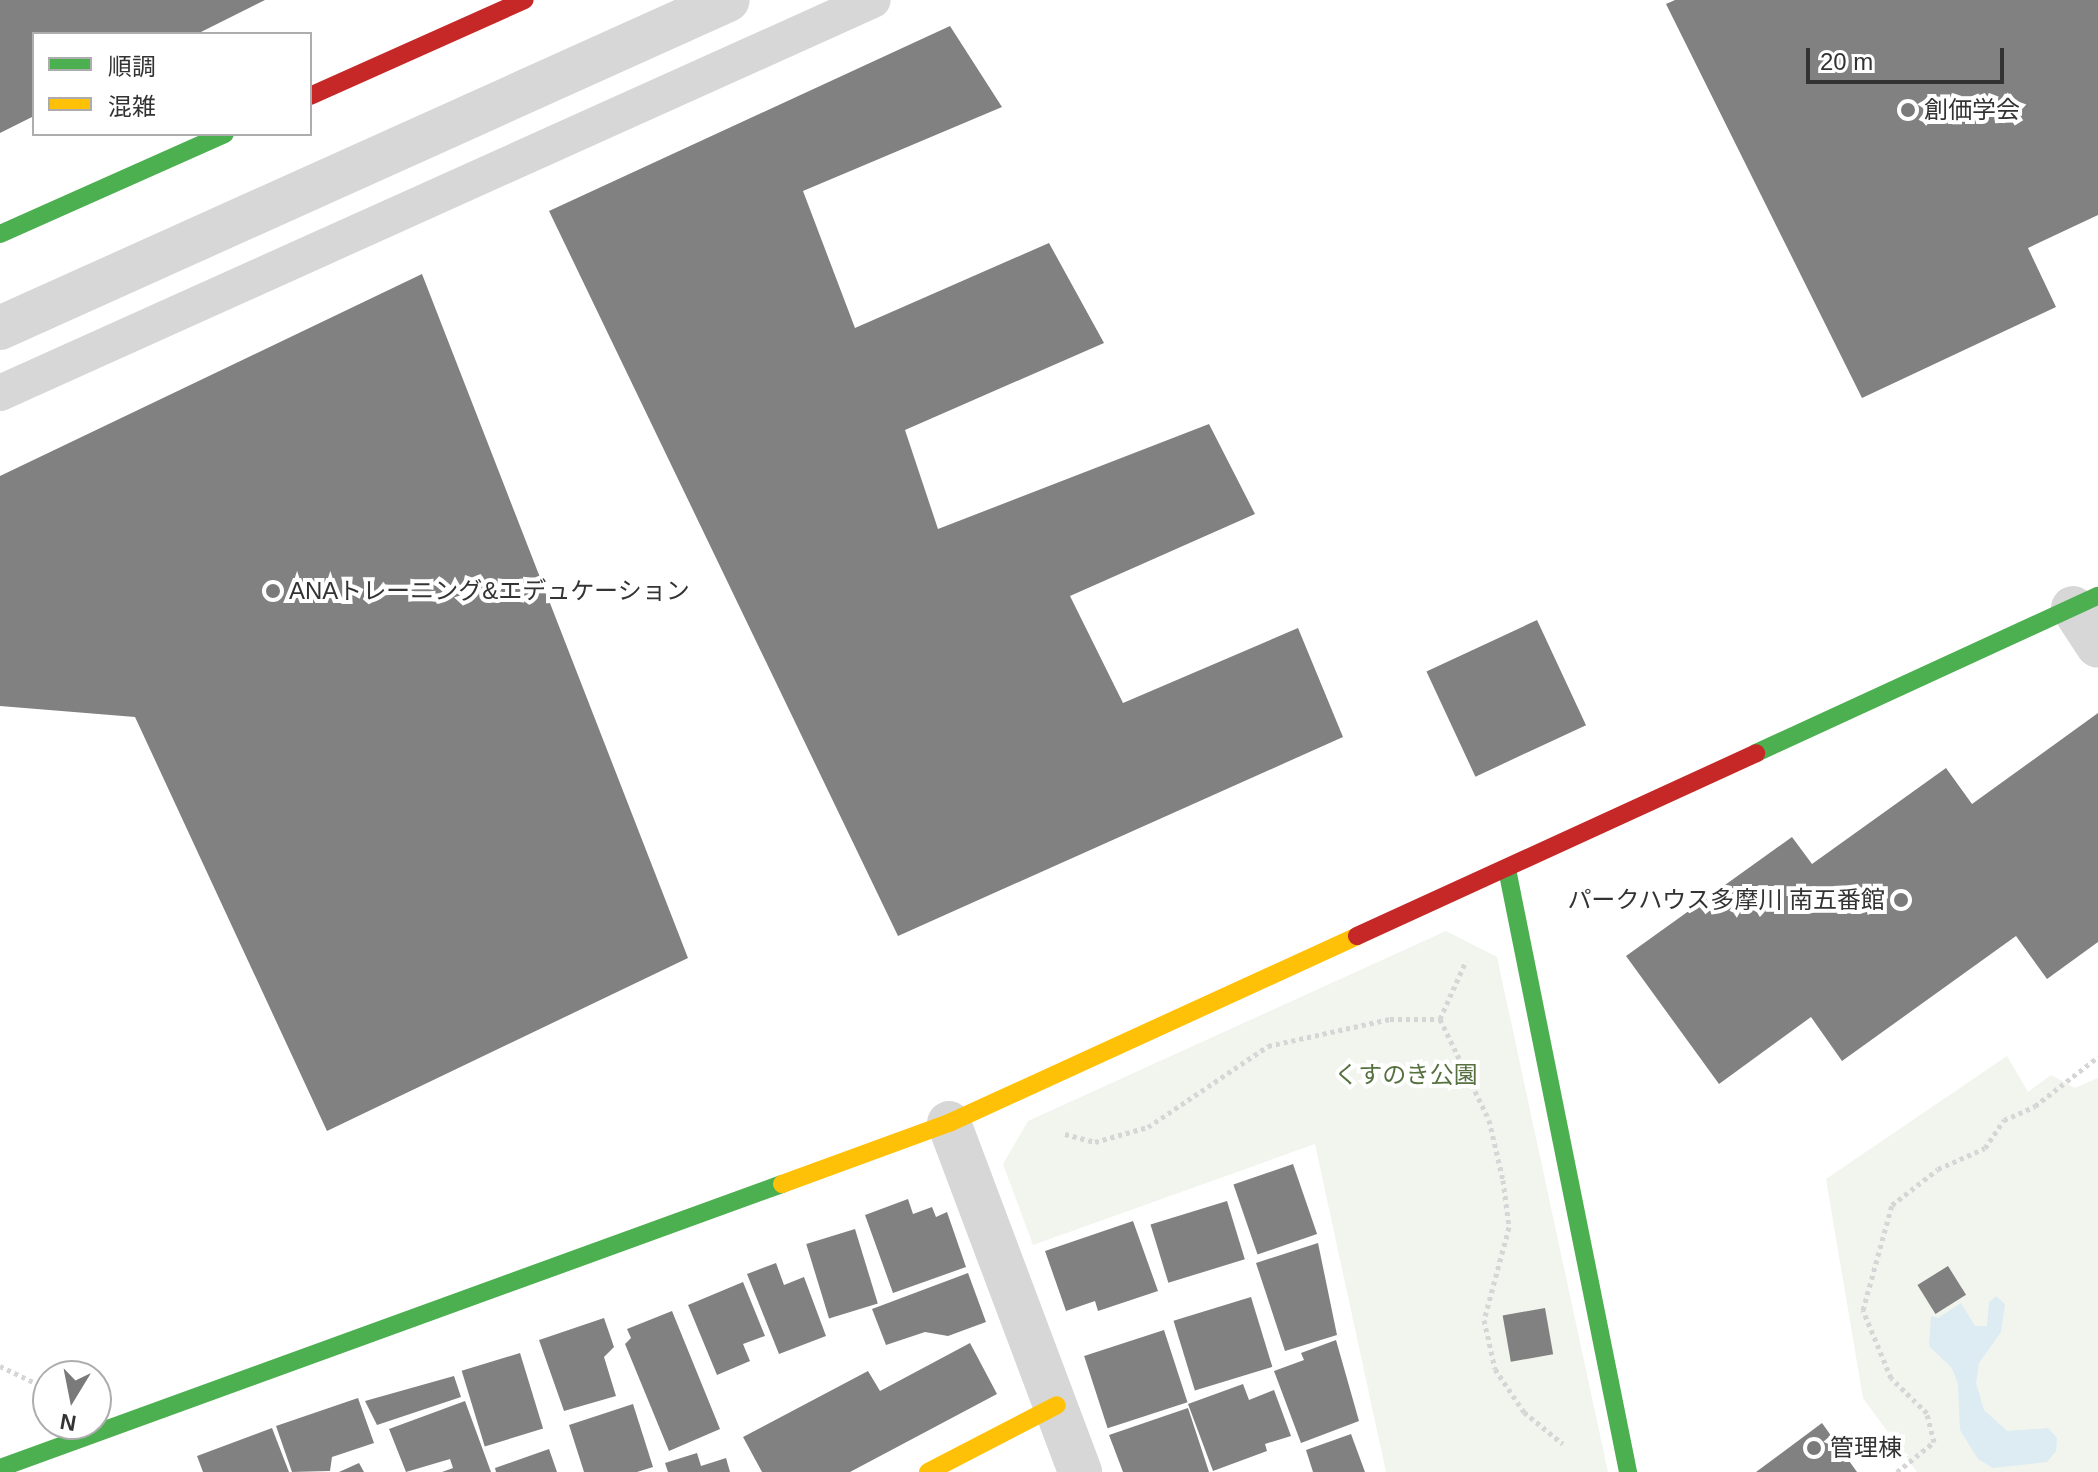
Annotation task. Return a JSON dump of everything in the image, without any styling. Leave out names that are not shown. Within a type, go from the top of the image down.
[{"type":"street","points":[[312,95],[525,0]]},
{"type":"street","points":[[0,328],[728,0]]},
{"type":"street","points":[[0,234],[220,136]]},
{"type":"street","points":[[0,1468],[949,1123],[2085,602],[2098,646]]},
{"type":"street","points":[[1507,869],[1628,1472]]},
{"type":"street","points":[[949,1123],[1080,1472]]},
{"type":"street","points":[[928,1472],[1057,1405]]},
{"type":"lane","points":[[0,393],[873,0]]},
{"type":"path","points":[[1440,1019],[1467,961]]},
{"type":"path","points":[[1060,1129],[1095,1142],[1122,1137],[1188,1104],[1226,1070],[1268,1046],[1390,1019],[1440,1019]]},
{"type":"path","points":[[1440,1019],[1489,1120],[1503,1180],[1509,1227],[1484,1320],[1495,1369],[1524,1412],[1564,1445],[1567,1458]]},
{"type":"path","points":[[1897,1472],[1934,1442],[1927,1413],[1891,1378],[1863,1310],[1892,1205],[1938,1169],[1985,1148],[2004,1120],[2035,1106],[2098,1057]]},
{"type":"path","points":[[0,1366],[32,1381]]},
{"type":"green space","name":"くすのき公園","points":[[1446,931],[1497,957],[1608,1472],[1386,1472],[1315,1144],[1033,1245],[1003,1164],[1028,1121]]},
{"type":"green space","points":[[2007,1056],[2028,1092],[2051,1075],[2075,1088],[2098,1078],[2098,1472],[1917,1472],[1863,1398],[1826,1179]]},
{"type":"shaded area","points":[[1996,1296],[2005,1304],[2001,1332],[1979,1363],[1976,1383],[1984,1410],[2007,1431],[2048,1428],[2057,1438],[2056,1451],[2047,1462],[1993,1468],[1978,1459],[1960,1430],[1958,1384],[1952,1368],[1929,1346],[1931,1316],[1938,1318],[1961,1303],[1975,1326],[1987,1326],[1989,1302]]},
{"type":"building","points":[[0,0],[265,0],[201,32],[32,32],[32,117],[0,133]]},
{"type":"building","name":"創価学会","points":[[1675,0],[2098,0],[2098,215],[2028,248],[2056,307],[1862,398],[1666,4]]},
{"type":"building","points":[[950,26],[1002,107],[803,191],[855,328],[1049,243],[1104,343],[905,430],[938,529],[1209,424],[1255,514],[1070,596],[1123,703],[1298,628],[1343,737],[898,936],[549,211]]},
{"type":"building","name":"ANAトレーニング&エデュケーション","points":[[422,274],[688,958],[327,1131],[135,717],[0,706],[0,476]]},
{"type":"building","points":[[1537,620],[1586,725],[1475,777],[1426,672]]},
{"type":"building","name":"パークハウス多摩川 南五番館","points":[[2098,713],[2098,942],[2047,979],[2016,936],[1842,1061],[1811,1017],[1719,1084],[1626,956],[1792,837],[1812,864],[1946,768],[1972,804]]},
{"type":"building","points":[[1293,1164],[1317,1234],[1258,1254],[1233,1185]]},
{"type":"building","points":[[908,1199],[913,1214],[932,1207],[936,1217],[947,1212],[966,1267],[893,1293],[865,1215]]},
{"type":"building","points":[[1227,1201],[1245,1259],[1168,1283],[1150,1224]]},
{"type":"building","points":[[1133,1221],[1158,1291],[1098,1311],[1095,1301],[1066,1311],[1045,1251]]},
{"type":"building","points":[[855,1229],[878,1304],[829,1319],[806,1244]]},
{"type":"building","points":[[1318,1243],[1337,1335],[1285,1351],[1256,1263]]},
{"type":"building","points":[[776,1263],[784,1285],[804,1277],[826,1336],[779,1354],[747,1274]]},
{"type":"building","points":[[1948,1266],[1966,1295],[1935,1314],[1917,1285]]},
{"type":"building","points":[[968,1273],[986,1322],[948,1336],[925,1332],[886,1345],[872,1309]]},
{"type":"building","points":[[743,1282],[765,1336],[743,1344],[750,1361],[717,1375],[688,1305]]},
{"type":"building","points":[[1251,1297],[1272,1367],[1195,1390],[1174,1321]]},
{"type":"building","points":[[1545,1308],[1553,1354],[1511,1362],[1503,1315]]},
{"type":"building","points":[[672,1311],[720,1429],[669,1451],[625,1344],[631,1338],[627,1329]]},
{"type":"building","points":[[604,1318],[614,1347],[604,1357],[616,1396],[564,1411],[539,1340]]},
{"type":"building","points":[[1164,1330],[1187,1402],[1108,1428],[1084,1356]]},
{"type":"building","points":[[1336,1340],[1359,1421],[1301,1443],[1274,1371],[1304,1360],[1301,1353]]},
{"type":"building","points":[[970,1343],[997,1394],[850,1472],[762,1472],[743,1437],[868,1371],[880,1391]]},
{"type":"building","points":[[520,1353],[543,1429],[485,1446],[462,1371]]},
{"type":"building","points":[[454,1376],[461,1397],[377,1425],[365,1401]]},
{"type":"building","points":[[1243,1384],[1249,1400],[1274,1390],[1291,1436],[1265,1444],[1267,1451],[1213,1471],[1188,1404]]},
{"type":"building","points":[[358,1398],[374,1443],[332,1457],[330,1471],[292,1472],[276,1426]]},
{"type":"building","points":[[465,1401],[491,1472],[442,1472],[453,1468],[450,1459],[406,1472],[389,1429]]},
{"type":"building","points":[[633,1404],[653,1467],[637,1472],[584,1472],[569,1425]]},
{"type":"building","points":[[1188,1408],[1209,1472],[1123,1472],[1109,1435]]},
{"type":"building","name":"管理棟","points":[[1822,1423],[1857,1472],[1756,1472]]},
{"type":"building","points":[[272,1428],[289,1472],[203,1472],[197,1456]]},
{"type":"building","points":[[1351,1434],[1365,1472],[1313,1472],[1306,1450]]},
{"type":"building","points":[[549,1449],[557,1472],[496,1472],[495,1468]]},
{"type":"building","points":[[697,1453],[701,1466],[726,1458],[730,1472],[668,1472],[665,1463]]},
{"type":"building","points":[[359,1463],[364,1472],[339,1472]]},
{"type":"traffic: fast","points":[[0,234],[220,136]]},
{"type":"traffic: fast","points":[[1756,753],[2098,596]]},
{"type":"traffic: fast","points":[[1507,869],[1628,1472]]},
{"type":"traffic: fast","points":[[0,1468],[782,1184]]},
{"type":"traffic: slow","points":[[782,1184],[949,1123],[1357,936]]},
{"type":"traffic: slow","points":[[928,1472],[1057,1405]]},
{"type":"traffic: jam","points":[[312,95],[525,0]]},
{"type":"traffic: jam","points":[[1357,936],[1756,753]]},
{"type":"place","name":"創価学会","points":[[1908,110]]},
{"type":"place","name":"ANAトレーニング&エデュケーション","points":[[273,591]]},
{"type":"place","name":"パークハウス多摩川 南五番館","points":[[1901,900]]},
{"type":"place","name":"管理棟","points":[[1814,1448]]}]
